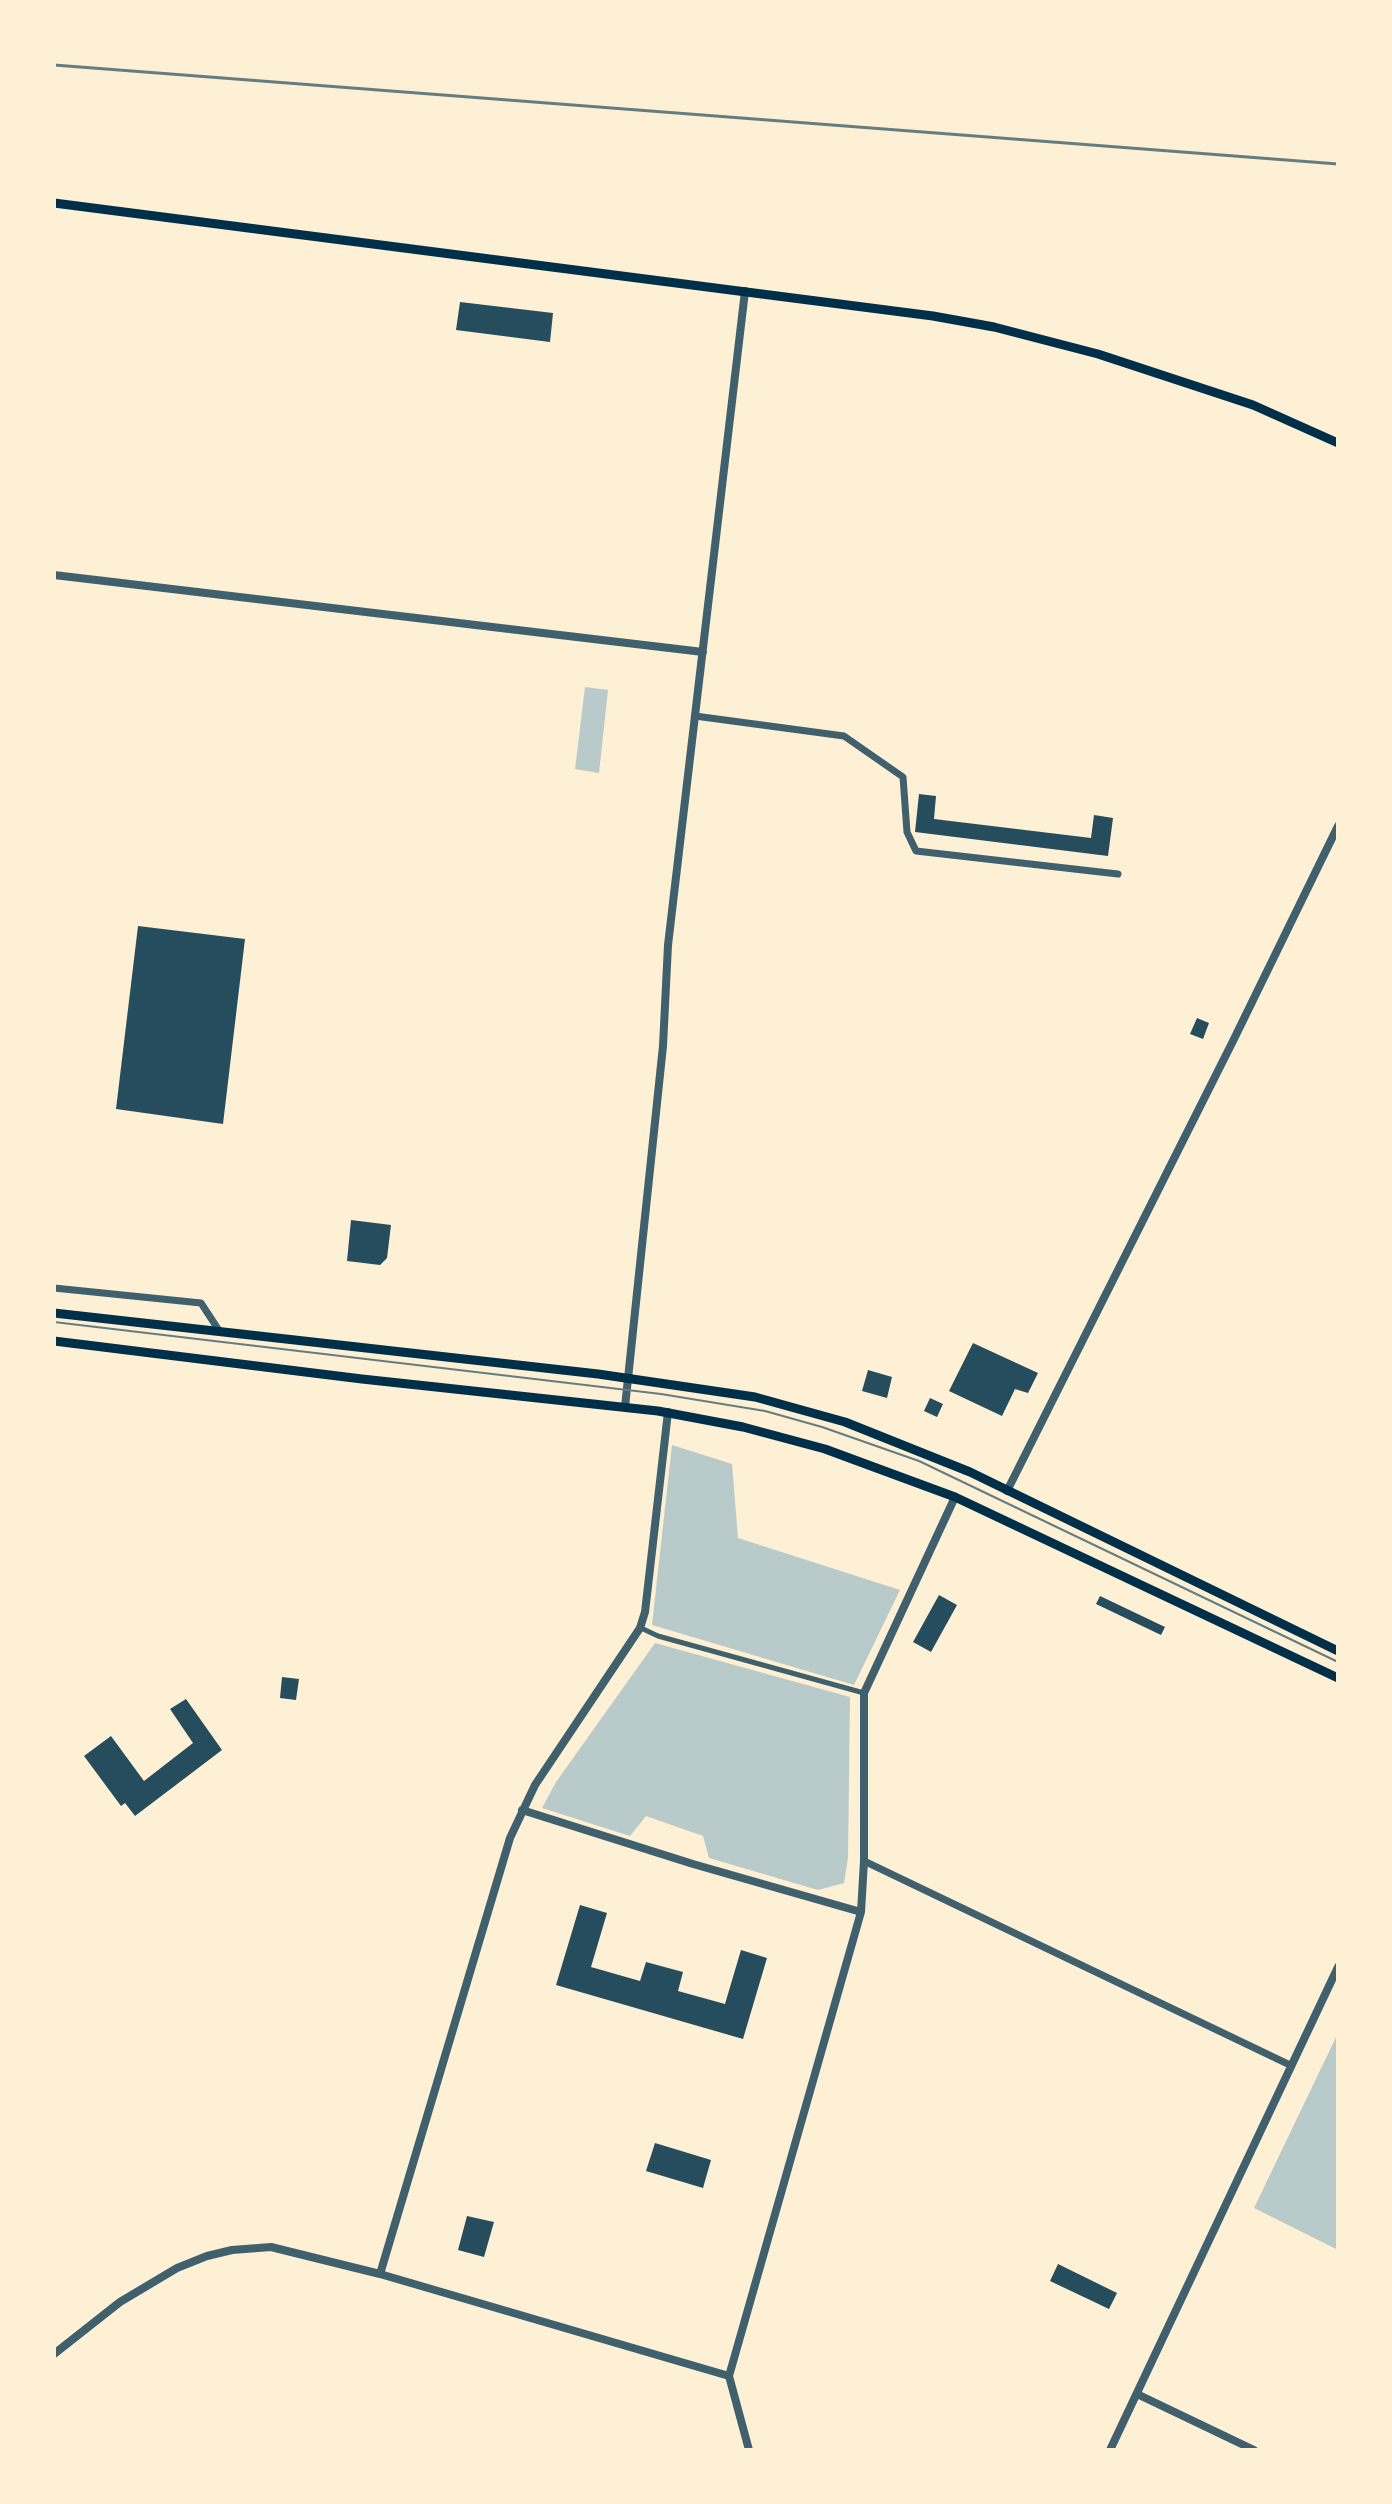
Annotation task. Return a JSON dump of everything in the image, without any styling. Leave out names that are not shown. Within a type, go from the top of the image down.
[{"type":"main road","points":[[54,203],[933,316],[1068,345],[1253,405],[1338,443]]},
{"type":"main road","points":[[54,1313],[629,1378],[755,1397],[845,1422],[970,1472],[1338,1651]]},
{"type":"main road","points":[[54,1341],[668,1412],[743,1427],[825,1449],[955,1497],[1338,1678]]},
{"type":"street","points":[[625,1407],[663,1046],[668,945],[745,291]]},
{"type":"street","points":[[54,575],[703,652]]},
{"type":"street","points":[[695,716],[844,736],[903,777],[907,832],[916,851],[1118,874]]},
{"type":"street","points":[[1007,1491],[1337,832]]},
{"type":"street","points":[[54,1288],[201,1303],[220,1332]]},
{"type":"street","points":[[380,2274],[510,1838],[535,1785],[640,1628],[649,1586],[668,1412]]},
{"type":"street","points":[[749,2450],[729,2376],[861,1912],[864,1693],[955,1497]]},
{"type":"street","points":[[640,1628],[658,1636],[864,1693]]},
{"type":"street","points":[[522,1810],[693,1864],[861,1912]]},
{"type":"street","points":[[864,1861],[1290,2065]]},
{"type":"street","points":[[1110,2450],[1338,1967]]},
{"type":"street","points":[[54,2354],[120,2302],[177,2268],[217,2253],[271,2247],[380,2274],[729,2376]]},
{"type":"street","points":[[1137,2394],[1254,2450]]},
{"type":"shaded area","points":[[585,687],[608,690],[599,773],[575,769]]},
{"type":"shaded area","points":[[672,1445],[732,1464],[738,1538],[900,1590],[854,1685],[652,1625]]},
{"type":"shaded area","points":[[655,1643],[850,1697],[848,1858],[844,1883],[818,1890],[709,1858],[703,1836],[646,1816],[630,1836],[542,1808],[556,1782]]},
{"type":"shaded area","points":[[1338,2033],[1338,2250],[1254,2208]]},
{"type":"building","points":[[460,302],[553,313],[550,342],[456,330]]},
{"type":"building","points":[[919,794],[936,796],[934,819],[1091,838],[1094,815],[1113,818],[1108,856],[915,832]]},
{"type":"building","points":[[138,926],[245,939],[223,1124],[116,1109]]},
{"type":"building","points":[[1197,1018],[1209,1023],[1203,1039],[1190,1034]]},
{"type":"building","points":[[351,1220],[391,1225],[387,1258],[380,1265],[347,1261]]},
{"type":"building","points":[[973,1343],[1038,1373],[1028,1393],[1015,1389],[1002,1416],[949,1391]]},
{"type":"building","points":[[868,1370],[892,1377],[887,1398],[862,1391]]},
{"type":"building","points":[[930,1398],[943,1404],[937,1417],[924,1411]]},
{"type":"building","points":[[939,1595],[957,1605],[931,1652],[913,1642]]},
{"type":"building","points":[[1100,1596],[1165,1627],[1161,1635],[1096,1604]]},
{"type":"building","points":[[282,1677],[299,1679],[296,1700],[280,1698]]},
{"type":"building","points":[[186,1699],[222,1750],[135,1816],[125,1803],[121,1806],[84,1756],[111,1736],[144,1781],[193,1743],[170,1709]]},
{"type":"building","points":[[580,1905],[607,1913],[591,1967],[640,1981],[646,1962],[683,1972],[678,1991],[725,2004],[741,1950],[767,1958],[743,2039],[556,1985]]},
{"type":"building","points":[[655,2143],[711,2160],[703,2188],[646,2171]]},
{"type":"building","points":[[467,2216],[494,2222],[484,2257],[458,2250]]},
{"type":"building","points":[[1058,2264],[1117,2293],[1109,2309],[1050,2281]]},
{"type":"tram line","points":[[54,1322],[661,1394],[765,1411],[919,1461],[1338,1662]]},
{"type":"railway","points":[[54,65],[1338,164]]}]
